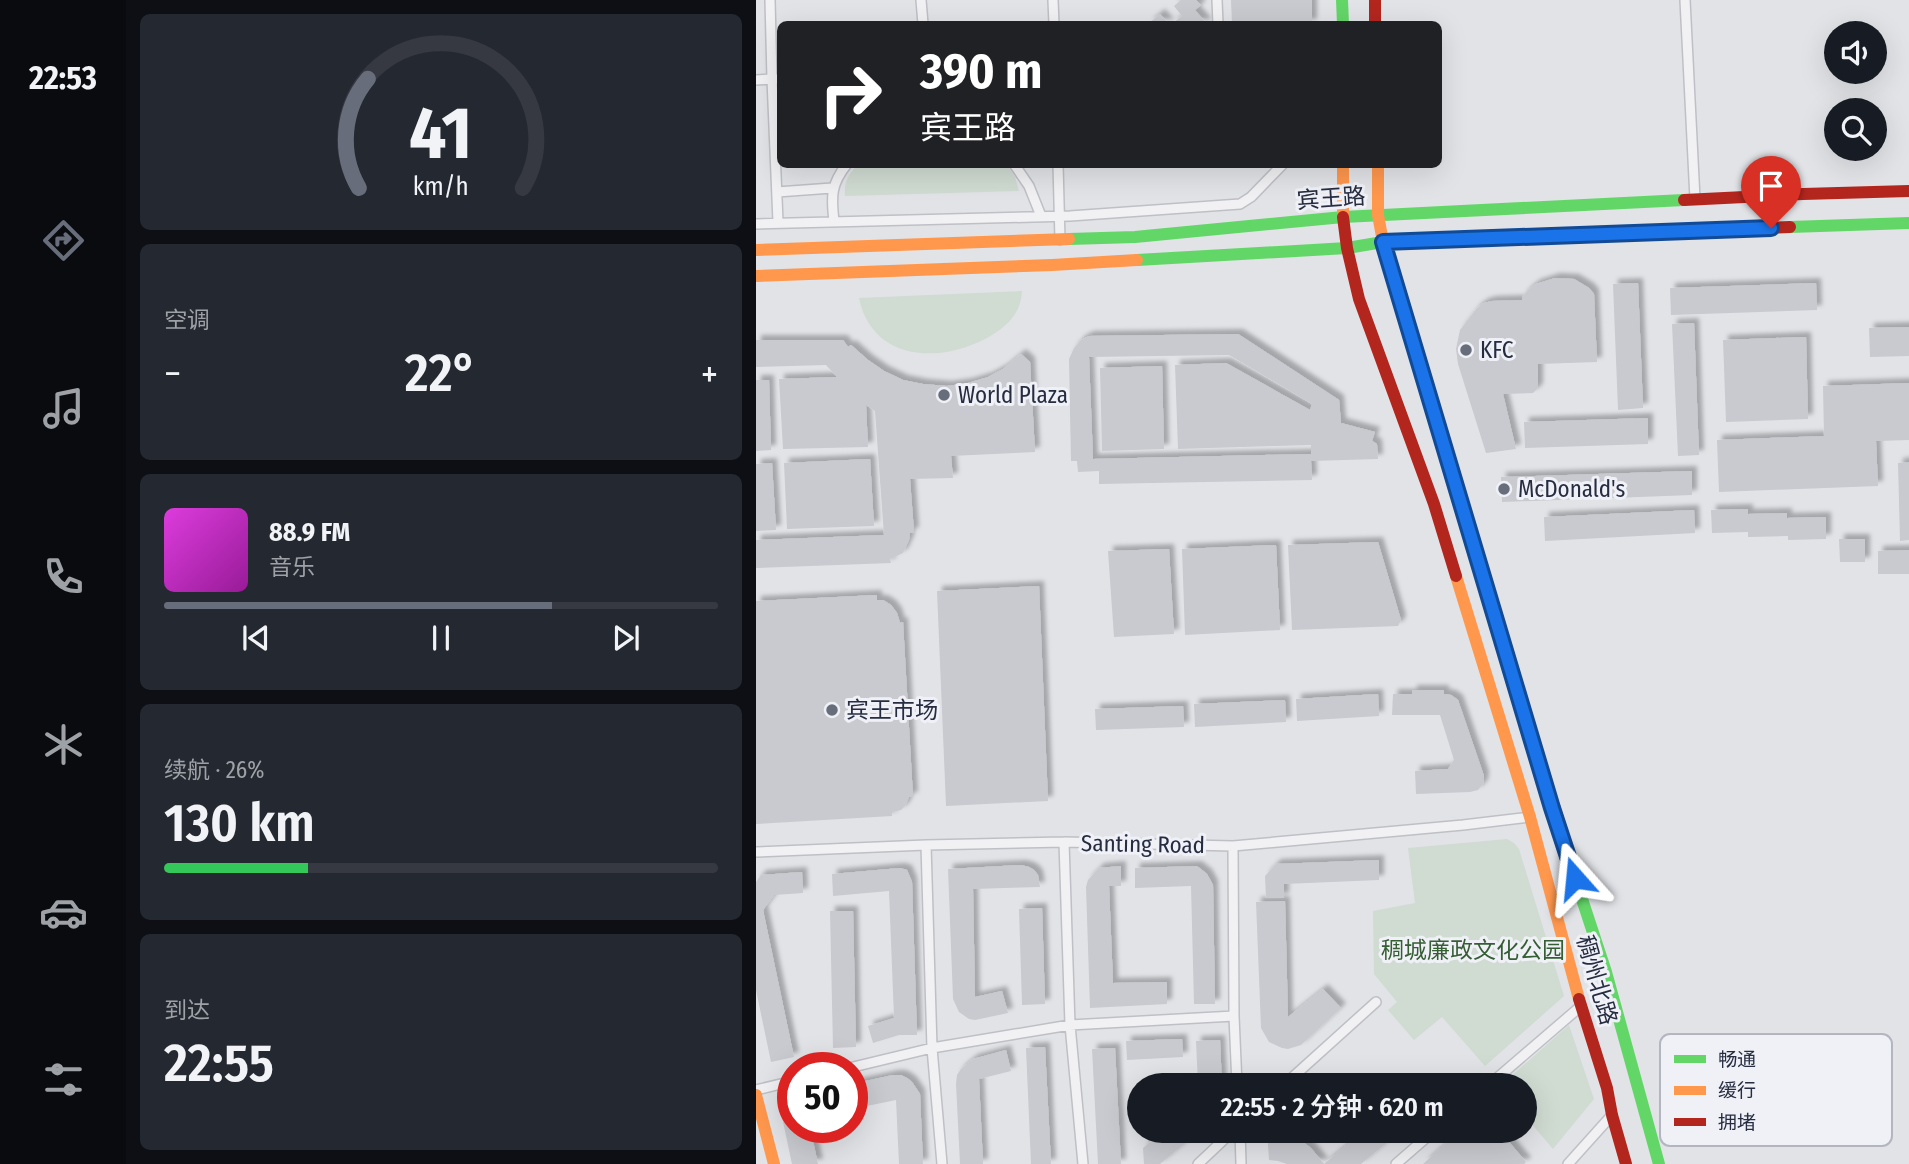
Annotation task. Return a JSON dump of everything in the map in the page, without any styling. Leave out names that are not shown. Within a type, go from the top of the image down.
[{"type":"main road","points":[[1342,0],[1343,21]]},
{"type":"main road","points":[[1375,0],[1375,21]]},
{"type":"main road","name":"稠州北路","points":[[1343,168],[1343,217],[1359,299],[1434,504],[1530,817],[1626,1164]]},
{"type":"main road","name":"稠州北路","points":[[1378,168],[1378,215],[1383,242],[1552,808],[1606,972],[1659,1164]]},
{"type":"main road","name":"宾王路","points":[[756,250],[1135,237],[1343,217],[1909,191]]},
{"type":"main road","points":[[756,276],[1039,266],[1347,248],[1383,242],[1909,223]]},
{"type":"main road","points":[[756,1092],[774,1164]]},
{"type":"street","points":[[770,0],[776,79],[778,222]]},
{"type":"street","points":[[921,0],[923,21]]},
{"type":"street","points":[[1054,0],[1054,21]]},
{"type":"street","points":[[1217,0],[1218,21]]},
{"type":"street","points":[[1685,0],[1695,199]]},
{"type":"street","points":[[756,80],[776,79]]},
{"type":"street","points":[[834,221],[832,188],[844,168]]},
{"type":"street","points":[[1017,168],[1029,186],[1041,216]]},
{"type":"street","points":[[1058,168],[1060,240]]},
{"type":"street","points":[[756,224],[1060,216],[1240,204],[1251,197],[1279,168]]},
{"type":"street","points":[[777,192],[832,188]]},
{"type":"street","name":"Santing Road","points":[[756,852],[1064,842],[1233,846],[1530,817]]},
{"type":"street","points":[[1064,842],[1070,1025],[1083,1164]]},
{"type":"street","points":[[926,845],[932,1048],[942,1164]]},
{"type":"street","points":[[1233,846],[1236,1073]]},
{"type":"street","points":[[1297,1073],[1376,1002]]},
{"type":"street","points":[[1503,1073],[1581,1006]]},
{"type":"street","points":[[868,1063],[932,1048],[1070,1025],[1234,1016]]},
{"type":"street","points":[[756,1092],[777,1086]]},
{"type":"street","points":[[1568,1164],[1612,1115]]},
{"type":"street","points":[[1198,1164],[1220,1143]]},
{"type":"street","points":[[1240,1143],[1241,1164]]},
{"type":"street","points":[[1396,1164],[1420,1143]]},
{"type":"green space","points":[[855,168],[1009,168],[1019,191],[845,196],[847,179]]},
{"type":"green space","points":[[1022,291],[1019,307],[1011,320],[992,335],[966,347],[927,353],[892,345],[877,334],[866,319],[859,298]]},
{"type":"green space","name":"稠城廉政文化公园","points":[[1507,839],[1519,849],[1564,996],[1485,1066],[1442,1017],[1414,1040],[1388,1010],[1397,1002],[1374,974],[1373,911],[1415,903],[1408,848]]},
{"type":"green space","points":[[1569,1025],[1594,1099],[1553,1149],[1537,1130],[1537,1073],[1515,1073]]},
{"type":"building","points":[[1181,0],[1196,0],[1201,5],[1195,10],[1204,21],[1176,21],[1182,16],[1174,6]]},
{"type":"building","points":[[1231,0],[1312,0],[1312,21],[1232,21]]},
{"type":"building","points":[[1160,14],[1166,21],[1152,21]]},
{"type":"building","points":[[1555,278],[1574,279],[1594,294],[1597,362],[1538,364],[1538,388],[1533,393],[1503,394],[1516,449],[1486,453],[1458,364],[1456,349],[1460,330],[1484,303],[1522,300],[1536,284]]},
{"type":"building","points":[[1638,283],[1643,408],[1618,410],[1613,284]]},
{"type":"building","points":[[1816,283],[1817,310],[1671,315],[1670,288]]},
{"type":"building","points":[[1694,323],[1699,455],[1678,456],[1672,324]]},
{"type":"building","points":[[1909,327],[1909,356],[1870,357],[1869,328]]},
{"type":"building","points":[[1238,334],[1339,400],[1341,423],[1375,432],[1372,441],[1377,444],[1378,459],[1311,461],[1312,480],[1099,484],[1099,471],[1078,472],[1077,461],[1071,461],[1069,359],[1074,348],[1089,336]],"holes":[[[1229,355],[1312,404],[1310,410],[1226,363],[1175,365],[1178,449],[1311,445],[1311,454],[1093,459],[1089,357]]]},
{"type":"building","points":[[1806,337],[1808,419],[1726,422],[1723,340]]},
{"type":"building","points":[[756,340],[843,340],[848,347],[851,345],[884,371],[903,380],[947,386],[988,377],[1021,354],[1030,362],[1035,452],[951,456],[953,478],[910,479],[914,532],[910,533],[903,553],[890,559],[891,563],[756,568],[756,540],[884,535],[875,411],[866,405],[868,447],[783,449],[779,379],[837,377],[826,365],[756,367]]},
{"type":"building","points":[[1162,366],[1164,449],[1102,451],[1100,368]]},
{"type":"building","points":[[756,380],[769,380],[771,450],[756,451]]},
{"type":"building","points":[[1909,383],[1909,440],[1876,441],[1878,486],[1719,492],[1717,440],[1824,436],[1823,386]]},
{"type":"building","points":[[1648,418],[1648,444],[1525,448],[1524,422]]},
{"type":"building","points":[[870,459],[874,526],[787,529],[784,463]]},
{"type":"building","points":[[1909,462],[1909,540],[1900,541],[1898,463]]},
{"type":"building","points":[[772,463],[776,530],[756,531],[756,464]]},
{"type":"building","points":[[1692,471],[1692,495],[1502,502],[1501,477]]},
{"type":"building","points":[[1748,509],[1748,514],[1787,513],[1787,518],[1826,517],[1826,539],[1788,540],[1788,536],[1748,537],[1748,532],[1712,533],[1711,510]]},
{"type":"building","points":[[1694,510],[1695,533],[1545,541],[1544,517]]},
{"type":"building","points":[[1839,539],[1865,539],[1865,562],[1840,562]]},
{"type":"building","points":[[1378,542],[1401,620],[1398,626],[1292,630],[1288,545]]},
{"type":"building","points":[[1276,545],[1280,630],[1185,635],[1182,549]]},
{"type":"building","points":[[1169,549],[1174,634],[1114,637],[1108,551]]},
{"type":"building","points":[[1909,550],[1909,574],[1878,574],[1878,551]]},
{"type":"building","points":[[1039,586],[1048,801],[946,806],[937,591]]},
{"type":"building","name":"宾王市场","points":[[877,595],[877,600],[891,605],[900,623],[903,622],[913,797],[909,797],[901,810],[892,812],[892,816],[756,824],[756,601]]},
{"type":"building","points":[[1412,690],[1444,690],[1444,694],[1458,700],[1484,776],[1483,784],[1478,790],[1416,794],[1415,771],[1448,769],[1454,760],[1440,715],[1392,715],[1393,694],[1412,694]]},
{"type":"building","points":[[1378,694],[1379,716],[1297,721],[1296,699]]},
{"type":"building","points":[[1285,700],[1286,722],[1195,727],[1194,704]]},
{"type":"building","points":[[1183,706],[1184,727],[1096,730],[1095,709]]},
{"type":"building","points":[[1379,860],[1379,880],[1284,884],[1284,898],[1266,898],[1265,876],[1276,864]]},
{"type":"building","points":[[1021,865],[1034,870],[1038,875],[1040,887],[973,889],[975,997],[1002,991],[1008,1013],[969,1019],[959,1012],[953,999],[948,869]]},
{"type":"building","points":[[1121,866],[1121,886],[1109,886],[1113,983],[1167,982],[1167,1004],[1090,1008],[1086,887],[1088,880],[1099,868]]},
{"type":"building","points":[[1197,866],[1207,874],[1213,885],[1215,1004],[1194,1004],[1191,886],[1135,888],[1135,868]]},
{"type":"building","points":[[900,868],[907,870],[912,882],[917,1035],[899,1035],[873,1043],[868,1026],[894,1018],[889,891],[833,896],[832,874]]},
{"type":"building","points":[[802,872],[803,893],[774,895],[763,910],[793,1052],[777,1052],[777,1061],[771,1062],[756,990],[756,882],[761,875]]},
{"type":"building","points":[[1285,901],[1288,1017],[1323,989],[1341,1008],[1301,1045],[1288,1049],[1269,1042],[1261,1028],[1256,902]]},
{"type":"building","points":[[1042,908],[1045,1004],[1022,1005],[1019,909]]},
{"type":"building","points":[[830,911],[853,911],[856,1047],[833,1048]]},
{"type":"building","points":[[1182,1039],[1183,1057],[1127,1060],[1126,1041]]},
{"type":"building","points":[[1220,1040],[1221,1073],[1197,1073],[1196,1041]]},
{"type":"building","points":[[1045,1047],[1051,1164],[1031,1164],[1026,1048]]},
{"type":"building","points":[[1115,1048],[1121,1164],[1098,1164],[1092,1049]]},
{"type":"building","points":[[1006,1050],[1011,1071],[979,1079],[983,1164],[960,1164],[957,1075],[973,1059]]},
{"type":"building","points":[[901,1075],[912,1082],[920,1094],[923,1164],[899,1164],[896,1100],[868,1106],[868,1080]]},
{"type":"building","points":[[788,1143],[813,1143],[818,1164],[792,1164]]},
{"type":"building","points":[[1149,1143],[1185,1143],[1160,1164],[1144,1164],[1143,1148]]},
{"type":"building","points":[[1268,1143],[1304,1143],[1324,1164],[1287,1164],[1269,1160]]},
{"type":"building","points":[[1349,1143],[1386,1143],[1361,1164],[1324,1164]]},
{"type":"building","points":[[1446,1143],[1510,1143],[1526,1162],[1524,1164],[1423,1164]]},
{"type":"traffic: fast","points":[[1342,0],[1343,21]]},
{"type":"traffic: fast","points":[[1069,239],[1135,237],[1343,217],[1684,200]]},
{"type":"traffic: fast","points":[[1790,227],[1909,223]]},
{"type":"traffic: fast","points":[[1137,260],[1347,248],[1383,242],[1556,236]]},
{"type":"traffic: fast","points":[[1524,715],[1606,972],[1659,1164]]},
{"type":"traffic: slow","points":[[1343,168],[1343,217]]},
{"type":"traffic: slow","points":[[1378,168],[1378,215]]},
{"type":"traffic: slow","points":[[1378,215],[1383,242],[1524,715]]},
{"type":"traffic: slow","points":[[756,250],[1069,239]]},
{"type":"traffic: slow","points":[[756,276],[1137,260]]},
{"type":"traffic: slow","points":[[1456,576],[1530,817],[1579,999]]},
{"type":"traffic: slow","points":[[756,1095],[774,1164]]},
{"type":"traffic: jam","points":[[1375,0],[1375,21]]},
{"type":"traffic: jam","points":[[1684,200],[1909,191]]},
{"type":"traffic: jam","points":[[1343,217],[1359,299],[1434,504],[1456,576]]},
{"type":"traffic: jam","points":[[1556,236],[1790,227]]},
{"type":"traffic: jam","points":[[1579,999],[1607,1088],[1626,1164]]},
{"type":"place","name":"KFC","points":[[1466,350]]},
{"type":"place","name":"World Plaza","points":[[944,395]]},
{"type":"place","name":"McDonald's","points":[[1504,489]]},
{"type":"place","name":"宾王市场","points":[[832,710]]},
{"type":"route","points":[[1575,878],[1383,242],[1771,228]]}]
